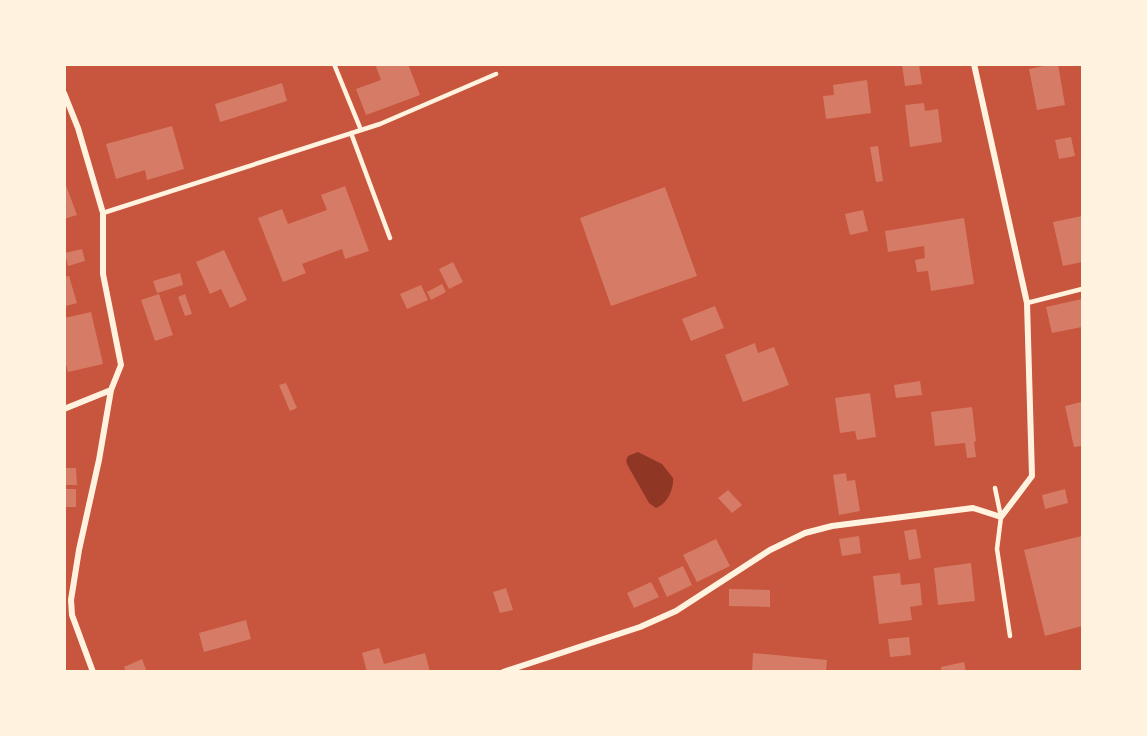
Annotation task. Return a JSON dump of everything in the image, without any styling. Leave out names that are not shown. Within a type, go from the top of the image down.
[{"type":"street","points":[[503,672],[640,627],[676,611],[770,550],[805,533],[832,526],[973,508],[1001,517],[1032,476],[1026,303],[974,64]]},
{"type":"street","points":[[64,93],[78,128],[103,213],[103,274],[121,365],[111,390],[99,460],[78,550],[71,600],[72,615],[93,672]]},
{"type":"street","points":[[64,409],[111,390]]},
{"type":"lane","points":[[334,64],[361,130]]},
{"type":"lane","points":[[103,213],[380,124],[496,74]]},
{"type":"lane","points":[[351,133],[390,238]]},
{"type":"lane","points":[[1026,303],[1083,289]]},
{"type":"lane","points":[[995,488],[1001,517],[997,549],[1010,636]]},
{"type":"shaded area","points":[[638,452],[662,464],[673,478],[669,496],[656,508],[649,503],[626,461],[628,456]]},
{"type":"building","points":[[375,64],[408,64],[420,95],[366,115],[356,89],[381,80]]},
{"type":"building","points":[[902,64],[919,64],[922,84],[905,86]]},
{"type":"building","points":[[1058,64],[1065,105],[1037,110],[1029,69]]},
{"type":"building","points":[[867,80],[871,113],[826,119],[823,96],[834,95],[833,85]]},
{"type":"building","points":[[282,83],[287,101],[220,122],[215,104]]},
{"type":"building","points":[[924,103],[925,111],[938,109],[942,142],[910,147],[905,105]]},
{"type":"building","points":[[172,126],[184,169],[147,180],[145,170],[116,179],[106,144]]},
{"type":"building","points":[[1071,137],[1075,156],[1059,159],[1055,140]]},
{"type":"building","points":[[878,146],[883,181],[876,182],[870,147]]},
{"type":"building","points":[[64,180],[77,215],[64,219]]},
{"type":"building","points":[[345,186],[369,251],[345,259],[342,249],[302,264],[306,273],[283,282],[258,218],[282,209],[288,224],[327,210],[321,195]]},
{"type":"building","points":[[665,187],[697,276],[611,306],[580,218]]},
{"type":"building","points":[[863,210],[868,231],[850,235],[845,214]]},
{"type":"building","points":[[1082,216],[1082,262],[1063,266],[1053,222]]},
{"type":"building","points":[[964,218],[974,284],[931,291],[928,271],[917,272],[915,260],[925,258],[924,246],[888,252],[885,231]]},
{"type":"building","points":[[82,249],[85,261],[68,266],[65,253]]},
{"type":"building","points":[[224,250],[247,300],[230,308],[221,289],[210,294],[196,262]]},
{"type":"building","points":[[453,262],[463,282],[449,289],[439,269]]},
{"type":"building","points":[[180,273],[183,285],[157,293],[153,281]]},
{"type":"building","points":[[69,276],[77,303],[66,306],[64,277]]},
{"type":"building","points":[[442,284],[446,292],[431,300],[427,292]]},
{"type":"building","points":[[421,285],[428,300],[407,309],[400,294]]},
{"type":"building","points":[[159,294],[173,335],[155,341],[141,300]]},
{"type":"building","points":[[185,294],[192,314],[185,316],[178,297]]},
{"type":"building","points":[[1082,299],[1082,327],[1052,333],[1046,307]]},
{"type":"building","points":[[715,306],[724,328],[691,341],[682,319]]},
{"type":"building","points":[[91,312],[103,364],[68,372],[64,357],[64,318]]},
{"type":"building","points":[[755,343],[758,353],[774,347],[789,385],[743,402],[725,355]]},
{"type":"building","points":[[920,381],[922,395],[896,398],[894,385]]},
{"type":"building","points":[[286,383],[297,408],[290,411],[279,385]]},
{"type":"building","points":[[870,393],[876,437],[857,440],[855,431],[840,433],[835,398]]},
{"type":"building","points":[[1081,402],[1082,446],[1074,447],[1065,406]]},
{"type":"building","points":[[972,407],[976,457],[967,458],[965,443],[935,446],[931,412]]},
{"type":"building","points":[[65,468],[76,468],[77,485],[65,485]]},
{"type":"building","points":[[846,473],[847,481],[855,480],[860,511],[839,515],[833,475]]},
{"type":"building","points":[[65,489],[76,489],[76,507],[65,507]]},
{"type":"building","points":[[1065,489],[1068,503],[1045,509],[1042,495]]},
{"type":"building","points":[[728,490],[742,505],[732,513],[718,498]]},
{"type":"building","points":[[916,529],[921,558],[909,560],[904,531]]},
{"type":"building","points":[[859,536],[861,553],[842,556],[839,539]]},
{"type":"building","points":[[1082,536],[1082,626],[1045,636],[1024,550]]},
{"type":"building","points":[[716,539],[730,566],[697,582],[683,555]]},
{"type":"building","points":[[971,563],[975,601],[938,605],[934,568]]},
{"type":"building","points":[[683,566],[692,585],[667,597],[658,578]]},
{"type":"building","points":[[900,573],[901,585],[920,583],[922,605],[910,607],[912,620],[879,624],[873,576]]},
{"type":"building","points":[[651,582],[659,597],[634,608],[627,593]]},
{"type":"building","points":[[506,588],[513,610],[500,613],[493,592]]},
{"type":"building","points":[[729,589],[770,590],[770,607],[729,606]]},
{"type":"building","points":[[246,620],[251,639],[204,652],[199,633]]},
{"type":"building","points":[[909,637],[911,655],[890,657],[888,639]]},
{"type":"building","points":[[379,648],[384,664],[425,653],[430,672],[367,672],[362,653]]},
{"type":"building","points":[[753,653],[827,660],[826,672],[752,672]]},
{"type":"building","points":[[142,659],[147,672],[126,672],[124,667]]},
{"type":"building","points":[[964,662],[966,672],[942,672],[941,667]]}]
